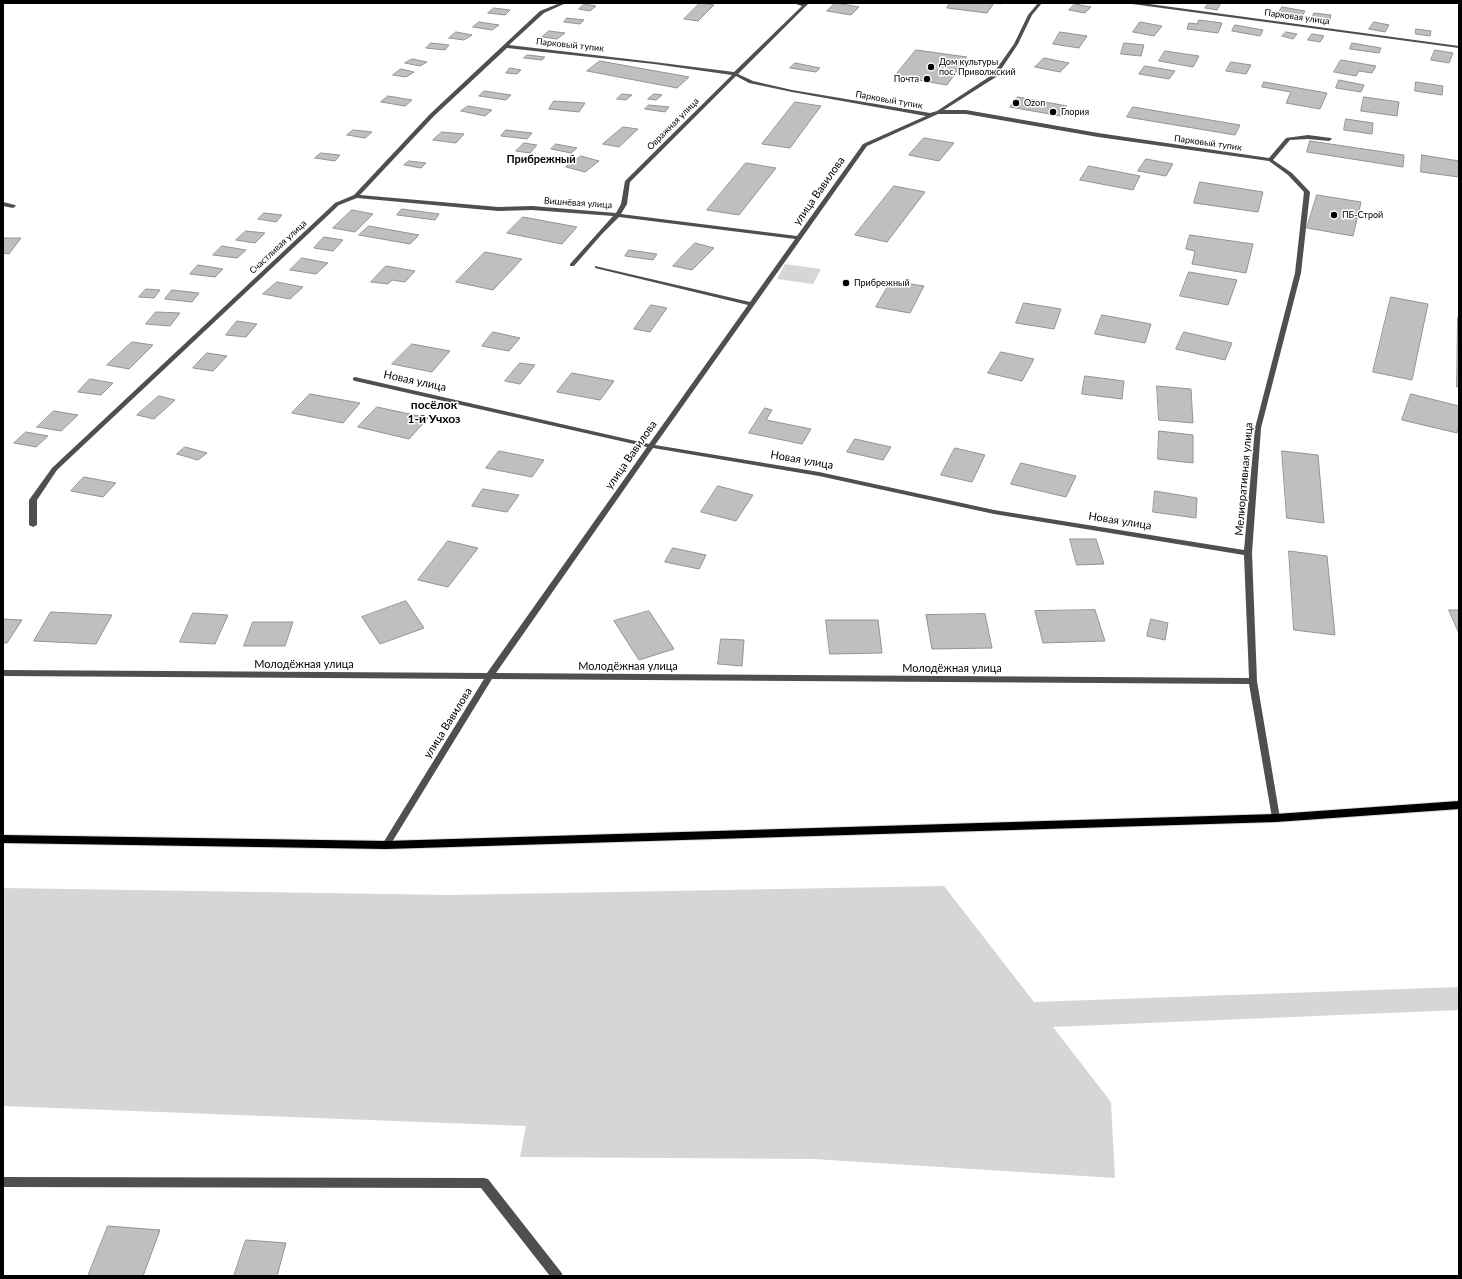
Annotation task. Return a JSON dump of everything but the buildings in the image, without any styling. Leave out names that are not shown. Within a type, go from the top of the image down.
[{"type":"main road","points":[[3,839],[386,845],[1276,818],[1459,805]]},
{"type":"street","name":"Счастливая улица","points":[[33,525],[33,500],[54,469],[337,204],[356,196],[432,115],[542,12],[564,3]]},
{"type":"street","name":"Овражная улица","points":[[795,3],[806,4]]},
{"type":"street","name":"улица Вавилова","points":[[386,845],[490,677],[651,446],[865,145],[934,114],[994,76],[1016,44],[1030,15],[1040,3]]},
{"type":"street","name":"Парковая улица","points":[[1132,3],[1459,47]]},
{"type":"street","name":"Овражная улица","points":[[572,265],[618,215],[624,204],[627,182],[806,4]]},
{"type":"street","name":"Парковый тупик","points":[[506,46],[735,74],[751,82],[792,91],[934,114],[966,112],[1098,135],[1270,160]]},
{"type":"street","points":[[1270,160],[1288,140],[1308,137],[1329,139]]},
{"type":"street","name":"Мелиоративная улица","points":[[1270,160],[1283,167],[1296,177],[1307,192],[1298,273],[1258,428],[1248,553],[1254,681],[1257,708],[1276,818]]},
{"type":"street","name":"Вишнёвая улица","points":[[356,196],[498,209],[532,208],[618,215],[798,238]]},
{"type":"street","points":[[3,204],[13,206]]},
{"type":"street","points":[[597,267],[752,304]]},
{"type":"street","name":"Новая улица","points":[[354,379],[651,446],[819,474],[994,512],[1248,553]]},
{"type":"street","name":"Молодёжная улица","points":[[3,673],[1254,681]]},
{"type":"street","points":[[3,1182],[484,1184],[557,1276]]},
{"type":"shaded area","points":[[785,264],[821,269],[813,284],[777,279]]},
{"type":"shaded area","points":[[944,886],[1034,1002],[1459,987],[1459,1010],[1053,1027],[1111,1102],[1115,1178],[813,1159],[520,1157],[526,1126],[3,1106],[3,888],[450,895]]},
{"type":"place","name":"Дом культуры пос. Приволжский","points":[[931,67]]},
{"type":"place","name":"Почта","points":[[927,79]]},
{"type":"place","name":"Ozon","points":[[1016,103]]},
{"type":"place","name":"Глория","points":[[1053,112]]},
{"type":"place","name":"ПБ-Строй","points":[[1334,215]]},
{"type":"place","name":"Прибрежный","points":[[846,283]]},
{"type":"district","name":"Прибрежный","points":[[541,159]]},
{"type":"district","name":"посёлок 1-й Учхоз","points":[[434,412]]}]
